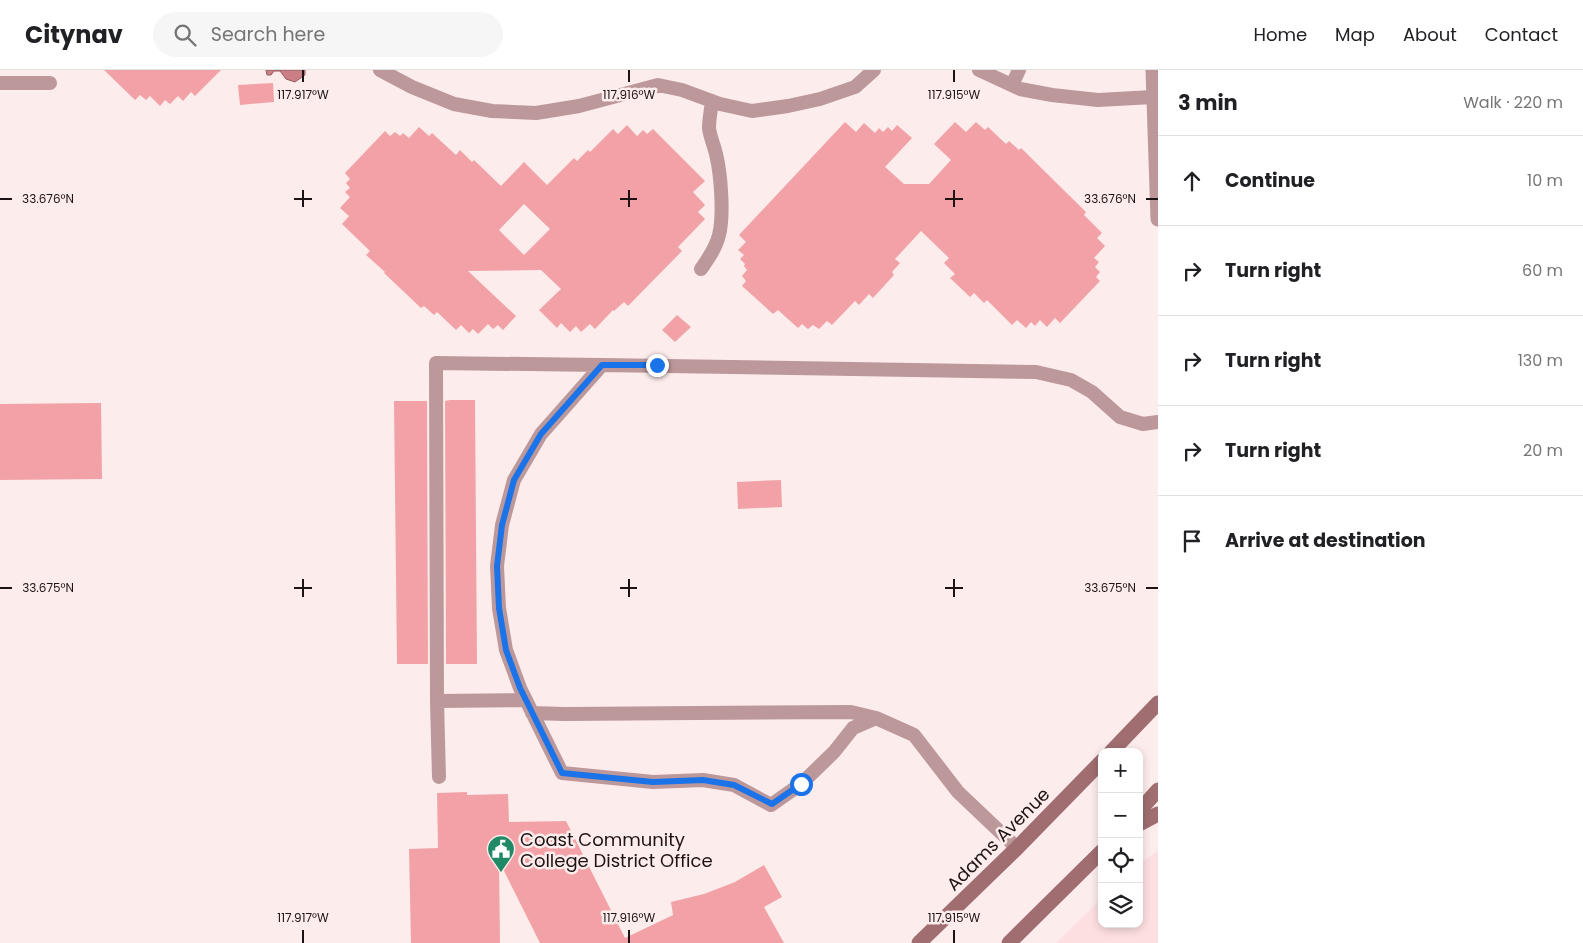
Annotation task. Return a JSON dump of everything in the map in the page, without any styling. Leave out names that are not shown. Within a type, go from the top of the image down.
[{"type":"main road","points":[[1115,748],[1158,704]]},
{"type":"main road","name":"Adams Avenue","points":[[919,943],[1098,765]]},
{"type":"main road","points":[[1143,807],[1158,790]]},
{"type":"main road","points":[[1143,822],[1158,814]]},
{"type":"main road","points":[[1009,943],[1098,855]]},
{"type":"street","points":[[1153,70],[1158,219]]},
{"type":"lane","points":[[380,70],[412,87],[454,104],[492,111],[536,113],[579,106],[658,85],[682,90],[712,101],[752,111],[788,106],[855,87],[874,70]]},
{"type":"lane","points":[[979,70],[1020,89],[1052,95],[1098,100],[1153,97]]},
{"type":"lane","points":[[1012,85],[1019,70]]},
{"type":"lane","points":[[0,83],[50,83]]},
{"type":"lane","points":[[700,269],[714,250],[721,220],[720,185],[716,155],[709,127],[712,101]]},
{"type":"lane","points":[[439,777],[436,363],[1036,372],[1071,380],[1092,392],[1120,417],[1143,424],[1158,422]]},
{"type":"lane","points":[[602,365],[541,434],[514,480],[502,525],[497,566],[499,608],[506,650],[526,700],[562,773],[653,782],[703,780],[734,785],[772,804],[801,784],[828,759],[853,728],[876,718]]},
{"type":"lane","points":[[437,701],[526,700]]},
{"type":"lane","points":[[532,713],[851,712],[876,718],[914,735],[958,792],[1016,848]]},
{"type":"shaded area","points":[[266,70],[305,70],[305,75],[295,82],[286,79],[280,71],[274,71],[271,75],[267,75]]},
{"type":"shaded area","points":[[1158,851],[1158,943],[1056,943],[1098,902],[1098,928],[1143,928],[1143,861]]},
{"type":"building","points":[[104,70],[221,70],[195,96],[191,92],[183,101],[178,96],[170,104],[165,100],[160,106],[150,96],[146,100],[140,95],[135,100]]},
{"type":"building","points":[[273,83],[274,102],[240,105],[238,85]]},
{"type":"building","points":[[845,122],[856,132],[864,123],[875,133],[879,128],[883,132],[888,127],[892,131],[897,125],[912,138],[885,167],[904,184],[929,184],[951,160],[934,144],[955,122],[966,132],[976,122],[985,130],[988,127],[1006,144],[1009,141],[1019,150],[1021,148],[1086,212],[1084,215],[1102,233],[1097,238],[1105,246],[1094,258],[1099,262],[1095,267],[1100,272],[1096,277],[1100,281],[1060,323],[1055,318],[1047,327],[1040,320],[1035,326],[1031,322],[1026,328],[1017,320],[1012,325],[987,300],[984,303],[974,293],[970,297],[950,278],[955,274],[944,263],[949,258],[921,231],[895,259],[900,263],[892,272],[894,275],[873,298],[869,294],[859,305],[855,301],[832,325],[827,321],[819,329],[813,325],[808,329],[802,324],[798,328],[778,310],[773,314],[742,286],[746,281],[742,276],[747,270],[744,266],[745,264],[740,259],[744,255],[738,250],[746,242],[739,235]]},
{"type":"building","points":[[627,125],[637,136],[643,130],[647,134],[653,129],[705,181],[693,192],[705,205],[698,212],[705,219],[678,247],[682,251],[628,306],[624,302],[613,310],[595,329],[590,324],[581,332],[576,326],[570,332],[561,323],[557,328],[539,310],[561,289],[541,270],[468,271],[516,316],[503,330],[498,325],[493,329],[488,324],[478,334],[473,329],[469,333],[461,325],[456,330],[437,312],[434,315],[424,306],[421,308],[366,255],[370,251],[342,224],[349,216],[340,208],[350,197],[345,192],[350,188],[346,183],[350,179],[345,173],[385,131],[390,136],[395,132],[400,136],[403,133],[409,138],[419,127],[429,136],[432,133],[456,155],[460,150],[472,162],[474,160],[501,186],[524,162],[547,185],[574,158],[577,161],[588,150],[590,152],[613,129],[618,134]],"holes":[[[524,204],[550,229],[524,255],[499,230]]]},
{"type":"building","points":[[677,315],[691,327],[675,342],[662,330]]},
{"type":"building","points":[[475,400],[477,664],[446,664],[445,401]]},
{"type":"building","points":[[394,401],[427,401],[428,664],[397,664]]},
{"type":"building","points":[[101,403],[102,479],[0,480],[0,404]]},
{"type":"building","points":[[781,480],[782,507],[738,509],[737,482]]},
{"type":"building","name":"Coast Community College District Office","points":[[467,792],[467,795],[508,794],[509,822],[566,821],[625,938],[673,915],[671,902],[704,894],[735,882],[764,865],[782,897],[764,907],[784,943],[540,943],[499,861],[500,943],[411,943],[409,849],[438,848],[437,793]]},
{"type":"place","name":"Coast Community College District Office","points":[[501,873]]},
{"type":"route","points":[[657,365],[602,365],[541,434],[514,480],[502,525],[497,566],[499,608],[506,650],[520,688],[562,773],[653,782],[703,780],[734,785],[772,804],[801,784]]}]
